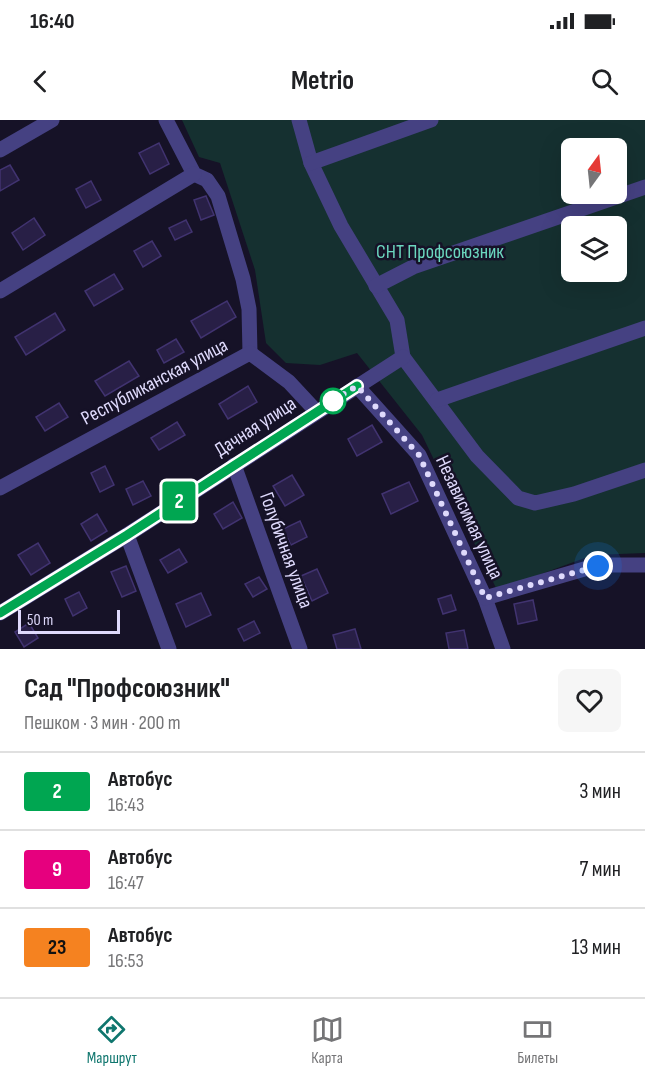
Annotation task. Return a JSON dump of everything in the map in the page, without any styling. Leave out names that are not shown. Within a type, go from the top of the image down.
[{"type":"street","points":[[0,150],[52,120]]},
{"type":"street","points":[[166,120],[194,174],[207,180],[218,196],[243,279],[249,309],[250,353]]},
{"type":"street","points":[[299,120],[311,163],[341,226],[397,320],[402,335],[403,357],[477,456],[506,489],[526,502],[536,503],[574,494],[645,470]]},
{"type":"street","points":[[311,163],[431,120]]},
{"type":"street","points":[[0,291],[194,174]]},
{"type":"street","points":[[376,286],[413,267],[645,187]]},
{"type":"street","points":[[437,400],[645,328]]},
{"type":"street","name":"Республиканская улица","points":[[0,488],[250,353],[289,382],[316,411]]},
{"type":"street","name":"Дачная улица","points":[[0,613],[127,535],[403,357]]},
{"type":"street","name":"Независимая улица","points":[[357,386],[419,455],[485,598],[503,649]]},
{"type":"street","name":"Голубичная улица","points":[[234,465],[300,649]]},
{"type":"street","points":[[127,535],[169,649]]},
{"type":"street","points":[[485,598],[598,566],[645,565]]},
{"type":"green space","name":"СНТ Профсоюзник","points":[[182,120],[645,120],[645,553],[593,555],[497,590],[422,435],[357,353],[320,365],[286,363],[266,343],[255,270],[220,163],[199,157]]},
{"type":"building","points":[[159,143],[169,164],[150,174],[139,153]]},
{"type":"building","points":[[10,165],[19,180],[0,191],[0,170]]},
{"type":"building","points":[[91,181],[101,200],[86,208],[76,189]]},
{"type":"building","points":[[206,196],[214,215],[201,220],[194,200]]},
{"type":"building","points":[[34,218],[45,235],[23,250],[12,233]]},
{"type":"building","points":[[186,220],[192,232],[175,240],[169,228]]},
{"type":"building","points":[[152,241],[161,256],[143,267],[134,251]]},
{"type":"building","points":[[114,274],[123,289],[94,306],[85,291]]},
{"type":"building","points":[[227,301],[236,317],[201,338],[191,321]]},
{"type":"building","points":[[55,313],[65,330],[26,355],[15,337]]},
{"type":"building","points":[[176,339],[184,352],[164,363],[157,350]]},
{"type":"building","points":[[129,361],[139,376],[105,396],[95,381]]},
{"type":"building","points":[[248,386],[257,402],[228,419],[219,404]]},
{"type":"building","points":[[59,403],[68,417],[45,431],[36,417]]},
{"type":"building","points":[[177,422],[185,435],[159,450],[151,438]]},
{"type":"building","points":[[372,425],[382,442],[357,456],[348,439]]},
{"type":"building","points":[[105,466],[114,485],[100,492],[91,473]]},
{"type":"building","points":[[292,475],[304,495],[285,506],[273,486]]},
{"type":"building","points":[[143,481],[151,496],[133,505],[126,489]]},
{"type":"building","points":[[409,482],[418,501],[391,514],[382,494]]},
{"type":"building","points":[[233,502],[242,518],[223,529],[214,514]]},
{"type":"building","points":[[97,514],[107,531],[91,541],[81,524]]},
{"type":"building","points":[[300,521],[307,537],[291,545],[283,529]]},
{"type":"building","points":[[38,543],[50,563],[31,575],[18,555]]},
{"type":"building","points":[[179,549],[187,562],[168,573],[160,560]]},
{"type":"building","points":[[126,566],[136,591],[122,597],[111,572]]},
{"type":"building","points":[[317,569],[328,593],[312,601],[301,576]]},
{"type":"building","points":[[259,577],[267,589],[253,597],[245,584]]},
{"type":"building","points":[[79,592],[87,608],[73,616],[65,599]]},
{"type":"building","points":[[201,593],[211,615],[186,627],[176,604]]},
{"type":"building","points":[[451,595],[456,610],[443,614],[438,599]]},
{"type":"building","points":[[533,600],[537,620],[518,624],[514,604]]},
{"type":"building","points":[[254,621],[260,633],[244,641],[238,629]]},
{"type":"building","points":[[29,623],[38,638],[24,647],[15,632]]},
{"type":"building","points":[[355,629],[361,649],[337,649],[333,635]]},
{"type":"building","points":[[464,630],[468,649],[449,649],[446,633]]},
{"type":"bus line","name":"2","points":[[0,613],[76,568],[357,386]]},
{"type":"route","points":[[333,401],[329,403],[357,386],[419,455],[485,598],[598,566]]}]
